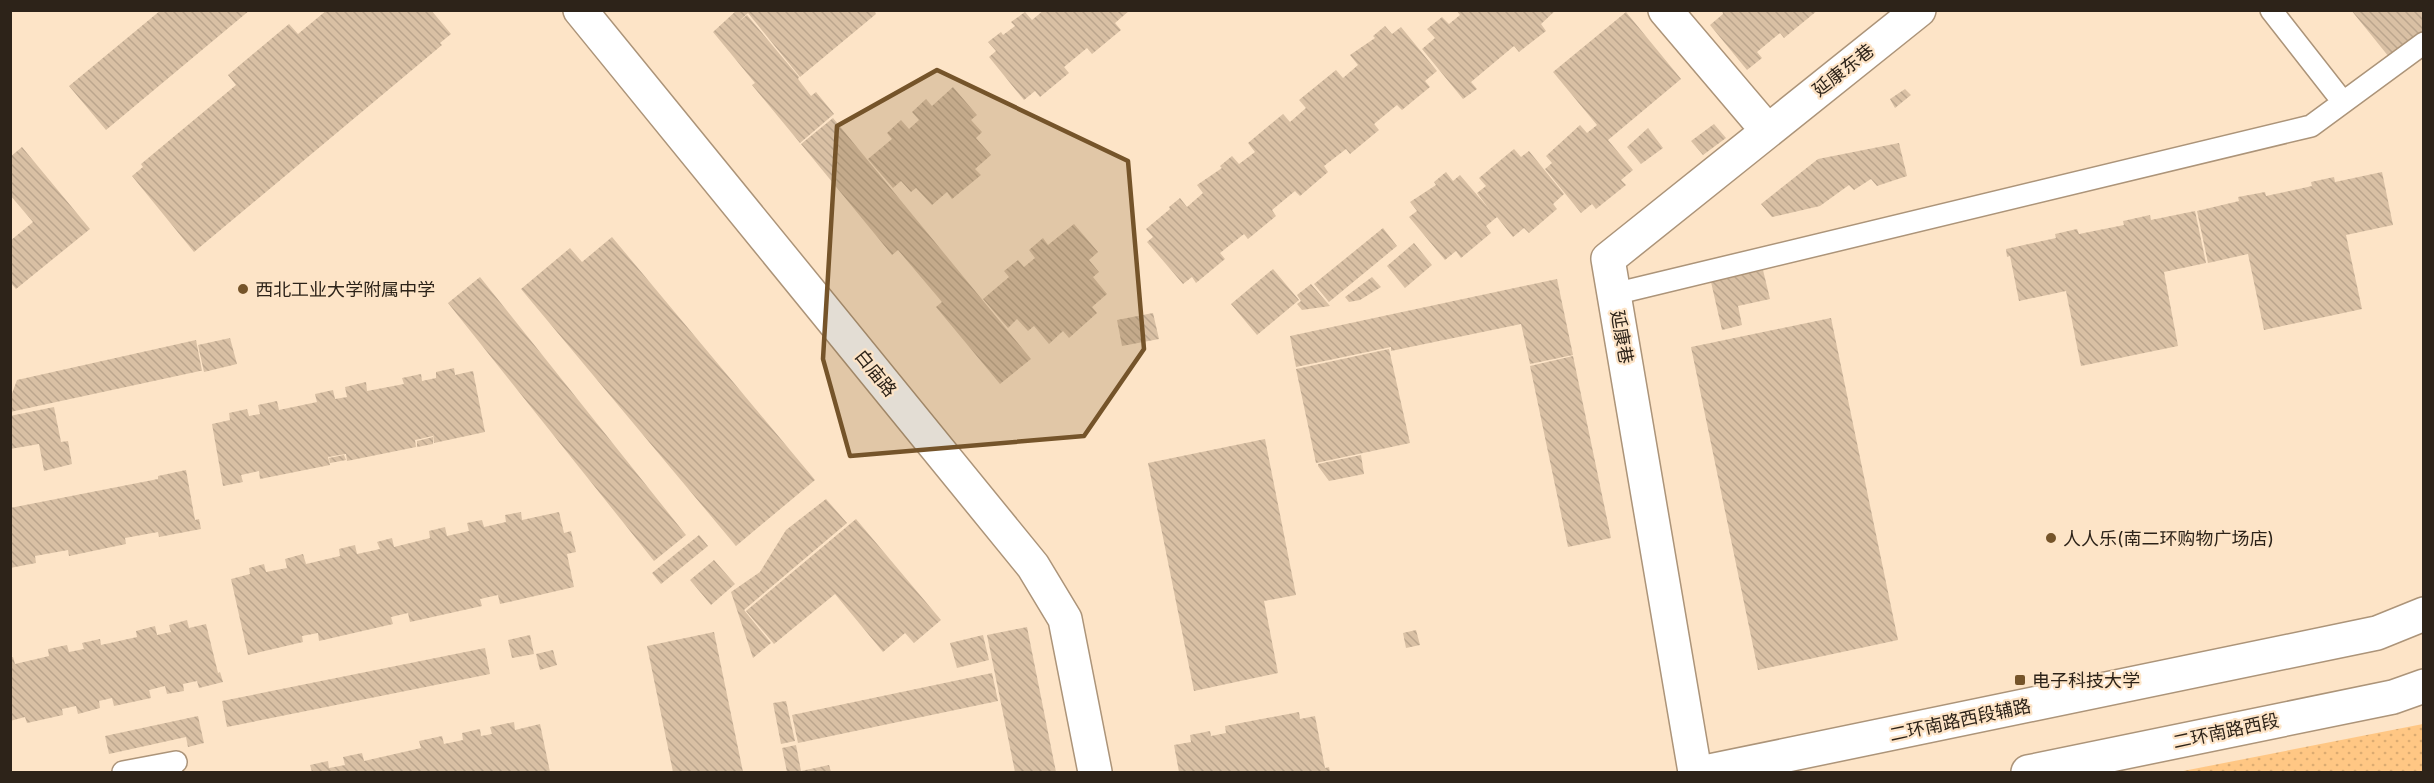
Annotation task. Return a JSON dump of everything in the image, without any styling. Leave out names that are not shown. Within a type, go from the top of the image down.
[{"type":"main road","name":"白庙路","points":[[580,10],[1033,566],[1065,619],[1095,772]]},
{"type":"main road","points":[[1665,10],[1767,130]]},
{"type":"main road","name":"延康东巷","points":[[1767,130],[1919,10]]},
{"type":"main road","name":"延康巷","points":[[1695,772],[1608,259],[1767,130]]},
{"type":"main road","name":"二环南路西段辅路","points":[[1705,772],[2377,633],[2424,614]]},
{"type":"main road","name":"二环南路西段","points":[[2028,772],[2393,697],[2424,686]]},
{"type":"lane","points":[[2271,10],[2343,102]]},
{"type":"lane","points":[[1614,294],[2311,126],[2424,43]]},
{"type":"lane","points":[[123,772],[176,762]]},
{"type":"highlighted area","points":[[937,70],[1128,161],[1144,349],[1084,436],[850,456],[823,359],[837,126]]},
{"type":"shaded area","points":[[2423,724],[2423,772],[2178,772]]},
{"type":"building","points":[[161,10],[250,10],[106,130],[69,86]]},
{"type":"building","points":[[327,10],[431,10],[451,34],[440,43],[442,45],[194,252],[132,176],[143,167],[141,164],[236,85],[228,75],[289,24],[298,34]]},
{"type":"building","points":[[737,10],[874,10],[876,14],[800,77],[748,13],[737,23],[747,15],[799,77],[798,79],[811,96],[816,92],[834,114],[800,143],[752,85],[755,83],[713,32]]},
{"type":"building","points":[[1044,10],[1130,10],[1115,23],[1121,30],[1092,54],[1087,48],[1064,67],[1069,73],[1040,97],[1035,91],[1024,100],[989,57],[996,51],[988,42],[1001,32],[1003,35],[1015,26],[1011,22],[1025,12],[1032,20]]},
{"type":"building","points":[[1456,10],[1556,10],[1541,24],[1546,31],[1519,52],[1514,46],[1471,82],[1477,89],[1463,99],[1422,49],[1435,38],[1427,29],[1442,17],[1449,24],[1460,15]]},
{"type":"building","points":[[1722,10],[1818,10],[1784,38],[1780,33],[1757,52],[1762,58],[1747,70],[1710,25],[1723,14]]},
{"type":"building","points":[[2351,10],[2424,10],[2424,40],[2418,33],[2389,57]]},
{"type":"building","points":[[1626,12],[1681,79],[1608,140],[1633,170],[1621,180],[1626,185],[1596,209],[1592,204],[1581,213],[1545,169],[1552,163],[1546,156],[1580,125],[1587,133],[1597,125],[1553,72]]},
{"type":"building","points":[[1385,26],[1392,34],[1401,27],[1437,71],[1425,81],[1430,87],[1402,110],[1397,105],[1374,124],[1379,130],[1350,154],[1346,149],[1324,166],[1328,172],[1300,196],[1295,191],[1272,210],[1276,216],[1248,239],[1244,234],[1220,253],[1225,259],[1196,283],[1192,277],[1183,284],[1147,242],[1153,237],[1146,229],[1180,198],[1187,207],[1203,193],[1197,185],[1222,168],[1220,166],[1232,156],[1239,164],[1255,152],[1248,143],[1283,114],[1290,122],[1306,108],[1299,100],[1336,70],[1343,78],[1358,65],[1350,55],[1375,38],[1373,36]]},
{"type":"building","points":[[953,87],[977,115],[971,120],[982,132],[976,138],[991,155],[975,169],[981,175],[952,199],[947,192],[932,205],[916,188],[911,192],[901,181],[893,188],[868,159],[892,139],[887,133],[901,120],[909,129],[919,120],[912,112],[926,99],[932,106]]},
{"type":"building","points":[[1905,89],[1911,95],[1895,108],[1890,99]]},
{"type":"building","points":[[833,118],[1031,359],[1000,384],[936,307],[942,302],[898,250],[892,255],[801,144]]},
{"type":"building","points":[[1714,124],[1726,138],[1703,155],[1691,141]]},
{"type":"building","points":[[1648,128],[1663,148],[1641,164],[1627,147]]},
{"type":"building","points":[[1899,143],[1907,176],[1877,186],[1871,179],[1854,190],[1849,185],[1820,206],[1772,217],[1761,204],[1818,159]]},
{"type":"building","points":[[22,147],[90,229],[16,289],[10,282],[10,241],[33,222],[10,195],[10,157]]},
{"type":"building","points":[[1514,149],[1521,157],[1529,151],[1564,194],[1553,204],[1557,209],[1529,233],[1524,228],[1513,237],[1497,217],[1486,226],[1491,233],[1461,258],[1456,251],[1445,260],[1409,217],[1417,211],[1410,202],[1436,185],[1434,182],[1446,172],[1453,181],[1460,175],[1489,209],[1477,193],[1486,186],[1479,178]]},
{"type":"building","points":[[2382,172],[2393,225],[2346,235],[2362,309],[2264,330],[2248,254],[2208,263],[2197,211],[2239,201],[2238,197],[2265,192],[2266,196],[2312,186],[2311,182],[2334,177],[2335,182]]},
{"type":"building","points":[[2195,211],[2206,263],[2164,272],[2178,346],[2081,366],[2066,291],[2019,301],[2010,256],[2007,257],[2006,249],[2056,238],[2055,234],[2077,229],[2079,234],[2124,225],[2123,221],[2150,215],[2151,220]]},
{"type":"building","points":[[1074,224],[1098,252],[1089,260],[1099,272],[1093,277],[1107,294],[1092,307],[1097,313],[1069,338],[1063,331],[1049,344],[1034,326],[1028,331],[1017,319],[1008,328],[983,299],[1009,277],[1004,271],[1018,260],[1024,267],[1035,258],[1029,250],[1043,238],[1048,245]]},
{"type":"building","points":[[1383,228],[1397,246],[1329,302],[1314,284]]},
{"type":"building","points":[[612,237],[815,480],[736,546],[521,289],[570,248],[582,262]]},
{"type":"building","points":[[1414,243],[1432,265],[1405,288],[1387,266]]},
{"type":"building","points":[[1273,269],[1299,300],[1257,335],[1231,304]]},
{"type":"building","points":[[1763,270],[1770,299],[1738,306],[1742,325],[1722,330],[1711,282]]},
{"type":"building","points":[[480,277],[686,535],[654,561],[448,303]]},
{"type":"building","points":[[1372,277],[1381,287],[1360,300],[1349,302],[1345,297]]},
{"type":"building","points":[[1557,279],[1573,355],[1530,364],[1521,324],[1391,351],[1391,347],[1296,367],[1290,336]]},
{"type":"building","points":[[1311,284],[1330,306],[1302,310],[1297,304],[1301,301],[1297,295]]},
{"type":"building","points":[[1153,313],[1159,339],[1122,346],[1117,320]]},
{"type":"building","points":[[1831,318],[1898,640],[1758,670],[1691,347]]},
{"type":"building","points":[[230,338],[237,364],[204,372],[198,345]]},
{"type":"building","points":[[196,340],[202,371],[10,412],[10,399],[17,380]]},
{"type":"building","points":[[1389,349],[1410,443],[1316,463],[1296,369]]},
{"type":"building","points":[[1573,356],[1611,538],[1568,547],[1530,366]]},
{"type":"building","points":[[454,368],[455,375],[473,371],[485,432],[434,443],[433,433],[433,436],[415,440],[416,447],[347,461],[346,454],[328,457],[330,465],[260,479],[259,471],[241,475],[243,482],[223,486],[212,424],[230,420],[229,413],[247,409],[249,416],[260,414],[258,405],[277,401],[279,410],[317,402],[315,394],[333,390],[335,399],[347,397],[345,387],[366,382],[367,391],[404,384],[402,378],[421,374],[422,381],[436,378],[436,372]]},
{"type":"building","points":[[54,407],[61,442],[68,441],[72,464],[44,471],[39,444],[10,449],[10,416]]},
{"type":"building","points":[[433,437],[433,444],[417,447],[417,441]]},
{"type":"building","points":[[1265,439],[1296,595],[1264,601],[1278,673],[1194,691],[1148,463]]},
{"type":"building","points":[[344,455],[346,460],[330,463],[329,458]]},
{"type":"building","points":[[1361,455],[1364,474],[1329,481],[1318,466],[1318,464]]},
{"type":"building","points":[[186,470],[195,520],[199,519],[201,529],[159,537],[158,532],[125,538],[126,544],[69,556],[68,550],[35,556],[36,563],[10,568],[10,508],[158,479],[158,476]]},
{"type":"building","points":[[826,499],[847,523],[744,610],[771,643],[753,658],[731,592],[760,572],[786,530]]},
{"type":"building","points":[[521,512],[522,520],[559,512],[564,533],[571,531],[576,552],[567,554],[574,587],[500,604],[498,595],[480,599],[482,606],[410,622],[408,613],[391,617],[393,624],[319,641],[318,633],[302,636],[303,642],[248,655],[231,579],[250,574],[249,568],[264,564],[266,572],[287,568],[285,559],[303,554],[306,564],[340,556],[339,549],[355,545],[357,554],[380,549],[377,542],[392,538],[394,547],[430,538],[429,531],[445,527],[447,536],[469,531],[467,523],[482,520],[484,527],[506,522],[505,515]]},
{"type":"building","points":[[856,519],[941,620],[914,643],[905,633],[883,652],[835,594],[774,644],[746,611]]},
{"type":"building","points":[[699,535],[708,546],[661,584],[652,573]]},
{"type":"building","points":[[714,560],[735,584],[711,605],[690,580]]},
{"type":"building","points":[[187,620],[189,628],[206,624],[218,673],[220,672],[223,682],[199,688],[197,681],[183,684],[184,691],[167,694],[165,686],[149,690],[151,698],[114,706],[112,698],[99,701],[100,708],[78,714],[76,706],[62,709],[63,715],[27,723],[25,717],[10,721],[10,658],[13,657],[15,664],[49,656],[48,649],[67,645],[69,652],[84,649],[82,643],[100,639],[101,645],[137,637],[136,631],[155,626],[157,635],[171,632],[169,625]]},
{"type":"building","points":[[1027,627],[1056,772],[1015,772],[987,635]]},
{"type":"building","points":[[1416,630],[1420,645],[1406,648],[1403,633]]},
{"type":"building","points":[[714,632],[743,772],[673,772],[647,646]]},
{"type":"building","points":[[530,635],[534,654],[512,658],[508,640]]},
{"type":"building","points":[[983,635],[989,660],[957,668],[950,643]]},
{"type":"building","points":[[485,648],[490,674],[227,727],[222,701]]},
{"type":"building","points":[[553,650],[557,665],[540,670],[536,654]]},
{"type":"building","points":[[992,673],[998,701],[798,743],[792,715]]},
{"type":"building","points":[[786,701],[795,741],[781,744],[773,703]]},
{"type":"building","points":[[1299,712],[1300,719],[1315,716],[1325,768],[1329,767],[1330,772],[1179,772],[1174,745],[1191,742],[1190,735],[1210,731],[1211,736],[1226,733],[1225,726]]},
{"type":"building","points":[[198,716],[204,743],[188,747],[186,737],[109,754],[105,736]]},
{"type":"building","points":[[514,722],[515,730],[540,724],[550,772],[312,772],[310,765],[328,761],[329,768],[345,765],[343,757],[362,753],[364,761],[421,748],[419,741],[442,736],[444,744],[463,740],[462,733],[480,729],[481,736],[492,734],[490,727]]},
{"type":"building","points":[[796,745],[801,771],[829,765],[831,772],[787,772],[782,748]]},
{"type":"place","name":"西北工业大学附属中学","points":[[243,289]]},
{"type":"place","name":"人人乐(南二环购物广场店)","points":[[2051,538]]},
{"type":"place","name":"电子科技大学","points":[[2020,680]]}]
